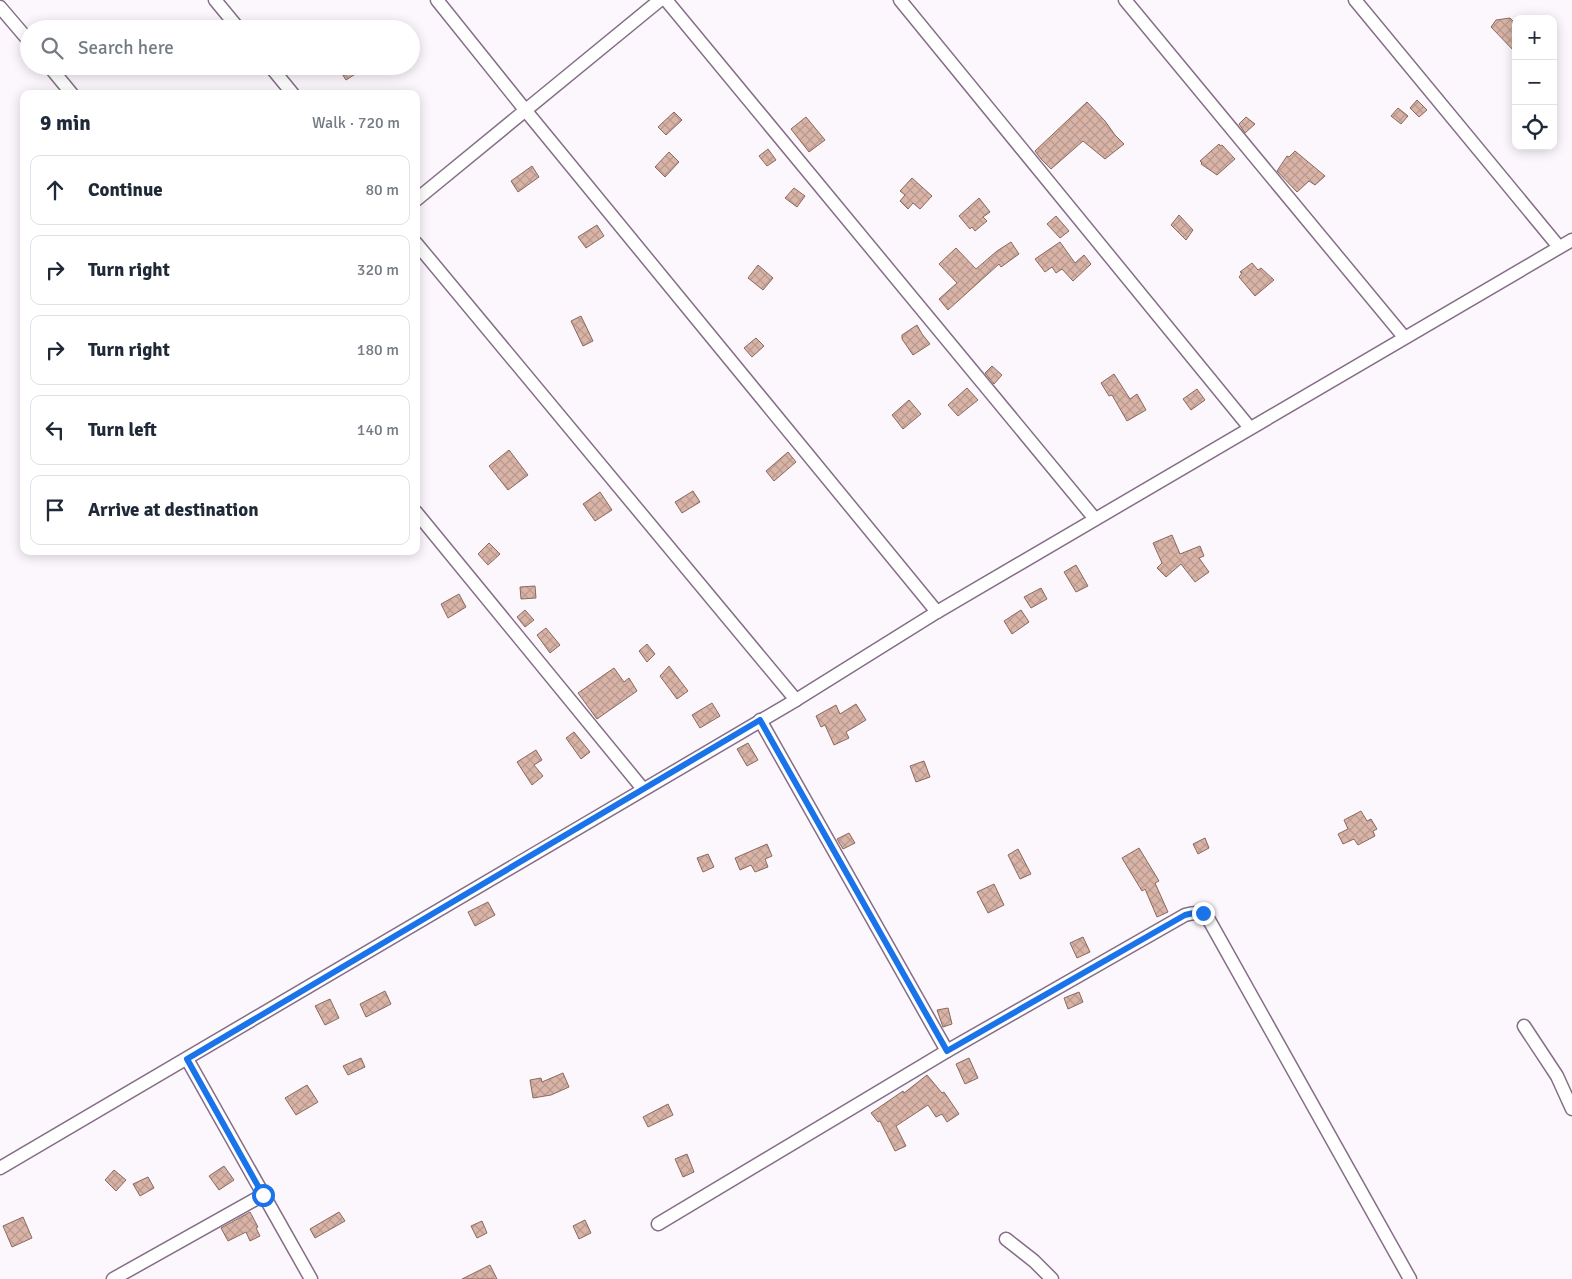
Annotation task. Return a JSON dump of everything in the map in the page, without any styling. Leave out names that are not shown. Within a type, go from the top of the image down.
[{"type":"street","points":[[215,0],[232,20]]},
{"type":"street","points":[[437,0],[937,612]]},
{"type":"street","points":[[420,197],[660,0]]},
{"type":"street","points":[[666,0],[1095,519]]},
{"type":"street","points":[[900,0],[1250,428]]},
{"type":"street","points":[[1125,0],[1404,338]]},
{"type":"street","points":[[1355,0],[1559,247]]},
{"type":"street","points":[[0,7],[20,30]]},
{"type":"street","points":[[56,75],[69,90]]},
{"type":"street","points":[[277,75],[290,90]]},
{"type":"street","points":[[0,1168],[796,700],[937,612],[1572,240]]},
{"type":"street","points":[[420,248],[796,700]]},
{"type":"street","points":[[420,517],[643,789]]},
{"type":"street","points":[[760,720],[947,1051]]},
{"type":"street","points":[[658,1224],[947,1051],[1185,915],[1198,912],[1203,913],[1209,920],[1410,1279]]},
{"type":"street","points":[[1524,1026],[1557,1076],[1572,1109]]},
{"type":"street","points":[[187,1059],[311,1279]]},
{"type":"street","points":[[113,1279],[263,1195]]},
{"type":"street","points":[[1006,1238],[1034,1260],[1052,1279]]},
{"type":"building","points":[[1510,18],[1512,20],[1512,49],[1491,27],[1496,20]]},
{"type":"building","points":[[343,75],[354,75],[346,80]]},
{"type":"building","points":[[1417,100],[1427,110],[1419,117],[1410,108]]},
{"type":"building","points":[[1087,102],[1124,144],[1105,159],[1083,141],[1051,169],[1035,151]]},
{"type":"building","points":[[1398,108],[1408,116],[1401,124],[1391,116]]},
{"type":"building","points":[[674,112],[682,120],[666,135],[658,127]]},
{"type":"building","points":[[806,117],[825,140],[809,152],[791,129]]},
{"type":"building","points":[[1246,117],[1255,124],[1245,133],[1239,124]]},
{"type":"building","points":[[1219,144],[1235,159],[1217,175],[1201,164],[1200,161]]},
{"type":"building","points":[[768,149],[776,160],[767,166],[759,156]]},
{"type":"building","points":[[1295,151],[1325,176],[1315,185],[1309,181],[1297,192],[1277,171],[1287,156],[1289,157]]},
{"type":"building","points":[[669,152],[679,162],[665,177],[655,167]]},
{"type":"building","points":[[532,166],[539,177],[518,192],[511,181]]},
{"type":"building","points":[[912,178],[932,196],[920,209],[913,203],[908,209],[900,201],[905,195],[900,191]]},
{"type":"building","points":[[794,188],[805,196],[797,207],[785,198]]},
{"type":"building","points":[[979,198],[990,212],[983,217],[987,221],[975,231],[972,227],[970,229],[959,216]]},
{"type":"building","points":[[1179,215],[1193,230],[1186,240],[1171,225]]},
{"type":"building","points":[[1056,216],[1069,231],[1060,238],[1047,224]]},
{"type":"building","points":[[597,225],[604,236],[586,248],[578,237]]},
{"type":"building","points":[[1011,242],[1019,254],[1001,267],[999,264],[948,310],[939,299],[957,283],[939,264],[956,248],[976,269]]},
{"type":"building","points":[[1060,242],[1075,263],[1084,255],[1091,264],[1073,281],[1062,269],[1056,273],[1052,267],[1045,272],[1035,259]]},
{"type":"building","points":[[1252,263],[1258,270],[1261,268],[1274,280],[1255,296],[1239,277],[1242,273],[1240,272]]},
{"type":"building","points":[[758,265],[773,278],[763,290],[748,278]]},
{"type":"building","points":[[581,316],[593,341],[583,346],[571,321]]},
{"type":"building","points":[[917,325],[930,344],[913,355],[902,339],[902,335]]},
{"type":"building","points":[[756,338],[764,346],[752,357],[744,348]]},
{"type":"building","points":[[992,366],[1002,375],[994,384],[985,373]]},
{"type":"building","points":[[1114,374],[1130,399],[1137,394],[1146,410],[1127,421],[1112,395],[1109,396],[1101,383]]},
{"type":"building","points":[[967,388],[978,400],[958,416],[948,405]]},
{"type":"building","points":[[1197,389],[1205,400],[1191,410],[1183,399]]},
{"type":"building","points":[[909,400],[921,414],[903,429],[892,415]]},
{"type":"building","points":[[509,450],[528,475],[508,490],[489,466]]},
{"type":"building","points":[[788,452],[796,462],[774,481],[766,471]]},
{"type":"building","points":[[693,491],[700,502],[682,513],[675,502]]},
{"type":"building","points":[[600,492],[612,510],[595,521],[583,504]]},
{"type":"building","points":[[1172,535],[1180,554],[1200,546],[1204,556],[1199,558],[1209,572],[1195,582],[1181,564],[1166,577],[1157,568],[1162,563],[1153,543]]},
{"type":"building","points":[[489,543],[500,554],[488,565],[478,554]]},
{"type":"building","points":[[1076,565],[1088,586],[1076,592],[1064,572]]},
{"type":"building","points":[[535,586],[536,598],[521,599],[520,587]]},
{"type":"building","points":[[1041,588],[1047,599],[1031,608],[1024,597]]},
{"type":"building","points":[[459,594],[466,607],[448,618],[441,604]]},
{"type":"building","points":[[525,610],[534,620],[525,627],[517,617]]},
{"type":"building","points":[[1021,610],[1029,622],[1012,634],[1004,621]]},
{"type":"building","points":[[546,628],[560,645],[550,653],[537,635]]},
{"type":"building","points":[[647,644],[655,654],[647,662],[639,651]]},
{"type":"building","points":[[669,666],[688,691],[677,699],[660,676]]},
{"type":"building","points":[[614,668],[624,682],[629,678],[637,691],[597,719],[578,693]]},
{"type":"building","points":[[712,703],[720,716],[700,728],[692,715]]},
{"type":"building","points":[[856,704],[866,720],[846,732],[849,738],[834,745],[825,725],[821,727],[816,716],[836,705],[840,714]]},
{"type":"building","points":[[574,732],[590,752],[581,759],[566,738]]},
{"type":"building","points":[[748,743],[758,760],[747,766],[737,749]]},
{"type":"building","points":[[536,750],[542,760],[534,765],[543,776],[532,785],[517,762]]},
{"type":"building","points":[[924,761],[930,777],[916,782],[910,766]]},
{"type":"building","points":[[1361,811],[1367,821],[1371,819],[1377,829],[1373,831],[1375,836],[1358,845],[1354,839],[1343,844],[1338,834],[1348,829],[1344,820]]},
{"type":"building","points":[[849,833],[855,843],[843,849],[837,839]]},
{"type":"building","points":[[1205,838],[1209,848],[1198,854],[1193,844]]},
{"type":"building","points":[[767,844],[772,856],[765,859],[768,867],[755,872],[751,865],[740,870],[735,858]]},
{"type":"building","points":[[1139,848],[1159,881],[1155,883],[1168,912],[1157,917],[1145,889],[1142,891],[1122,858]]},
{"type":"building","points":[[1018,849],[1031,874],[1020,879],[1008,855]]},
{"type":"building","points":[[708,854],[714,867],[703,872],[697,858]]},
{"type":"building","points":[[994,884],[1004,905],[988,913],[977,892]]},
{"type":"building","points":[[488,902],[495,915],[475,926],[468,912]]},
{"type":"building","points":[[1083,937],[1090,952],[1077,958],[1070,943]]},
{"type":"building","points":[[385,991],[391,1004],[366,1017],[360,1004]]},
{"type":"building","points":[[1079,992],[1083,1002],[1068,1009],[1064,998]]},
{"type":"building","points":[[330,999],[339,1018],[325,1025],[315,1006]]},
{"type":"building","points":[[948,1008],[952,1024],[943,1027],[937,1010]]},
{"type":"building","points":[[361,1058],[365,1067],[348,1075],[343,1066]]},
{"type":"building","points":[[969,1058],[978,1078],[965,1084],[956,1064]]},
{"type":"building","points":[[563,1073],[569,1087],[551,1095],[533,1098],[530,1080],[541,1078],[542,1082]]},
{"type":"building","points":[[927,1075],[942,1093],[944,1092],[959,1114],[947,1122],[942,1114],[936,1117],[928,1105],[896,1126],[906,1146],[895,1151],[880,1121],[878,1122],[871,1113],[903,1091],[904,1093]]},
{"type":"building","points":[[307,1085],[318,1102],[296,1115],[285,1098]]},
{"type":"building","points":[[668,1104],[673,1115],[648,1127],[643,1117]]},
{"type":"building","points":[[687,1154],[694,1172],[683,1177],[675,1159]]},
{"type":"building","points":[[224,1166],[234,1180],[219,1190],[209,1176]]},
{"type":"building","points":[[114,1170],[126,1180],[116,1191],[105,1180]]},
{"type":"building","points":[[148,1177],[154,1188],[140,1196],[133,1184]]},
{"type":"building","points":[[250,1212],[258,1227],[256,1228],[260,1236],[250,1241],[246,1232],[228,1241],[221,1228]]},
{"type":"building","points":[[339,1212],[345,1221],[315,1238],[310,1229]]},
{"type":"building","points":[[23,1217],[32,1238],[12,1247],[3,1226]]},
{"type":"building","points":[[585,1220],[591,1233],[579,1239],[573,1226]]},
{"type":"building","points":[[482,1221],[487,1233],[477,1238],[471,1226]]},
{"type":"building","points":[[490,1265],[497,1279],[462,1279]]},
{"type":"route","points":[[263,1195],[187,1059],[760,720],[947,1051],[1185,915],[1198,912],[1203,913]]}]
